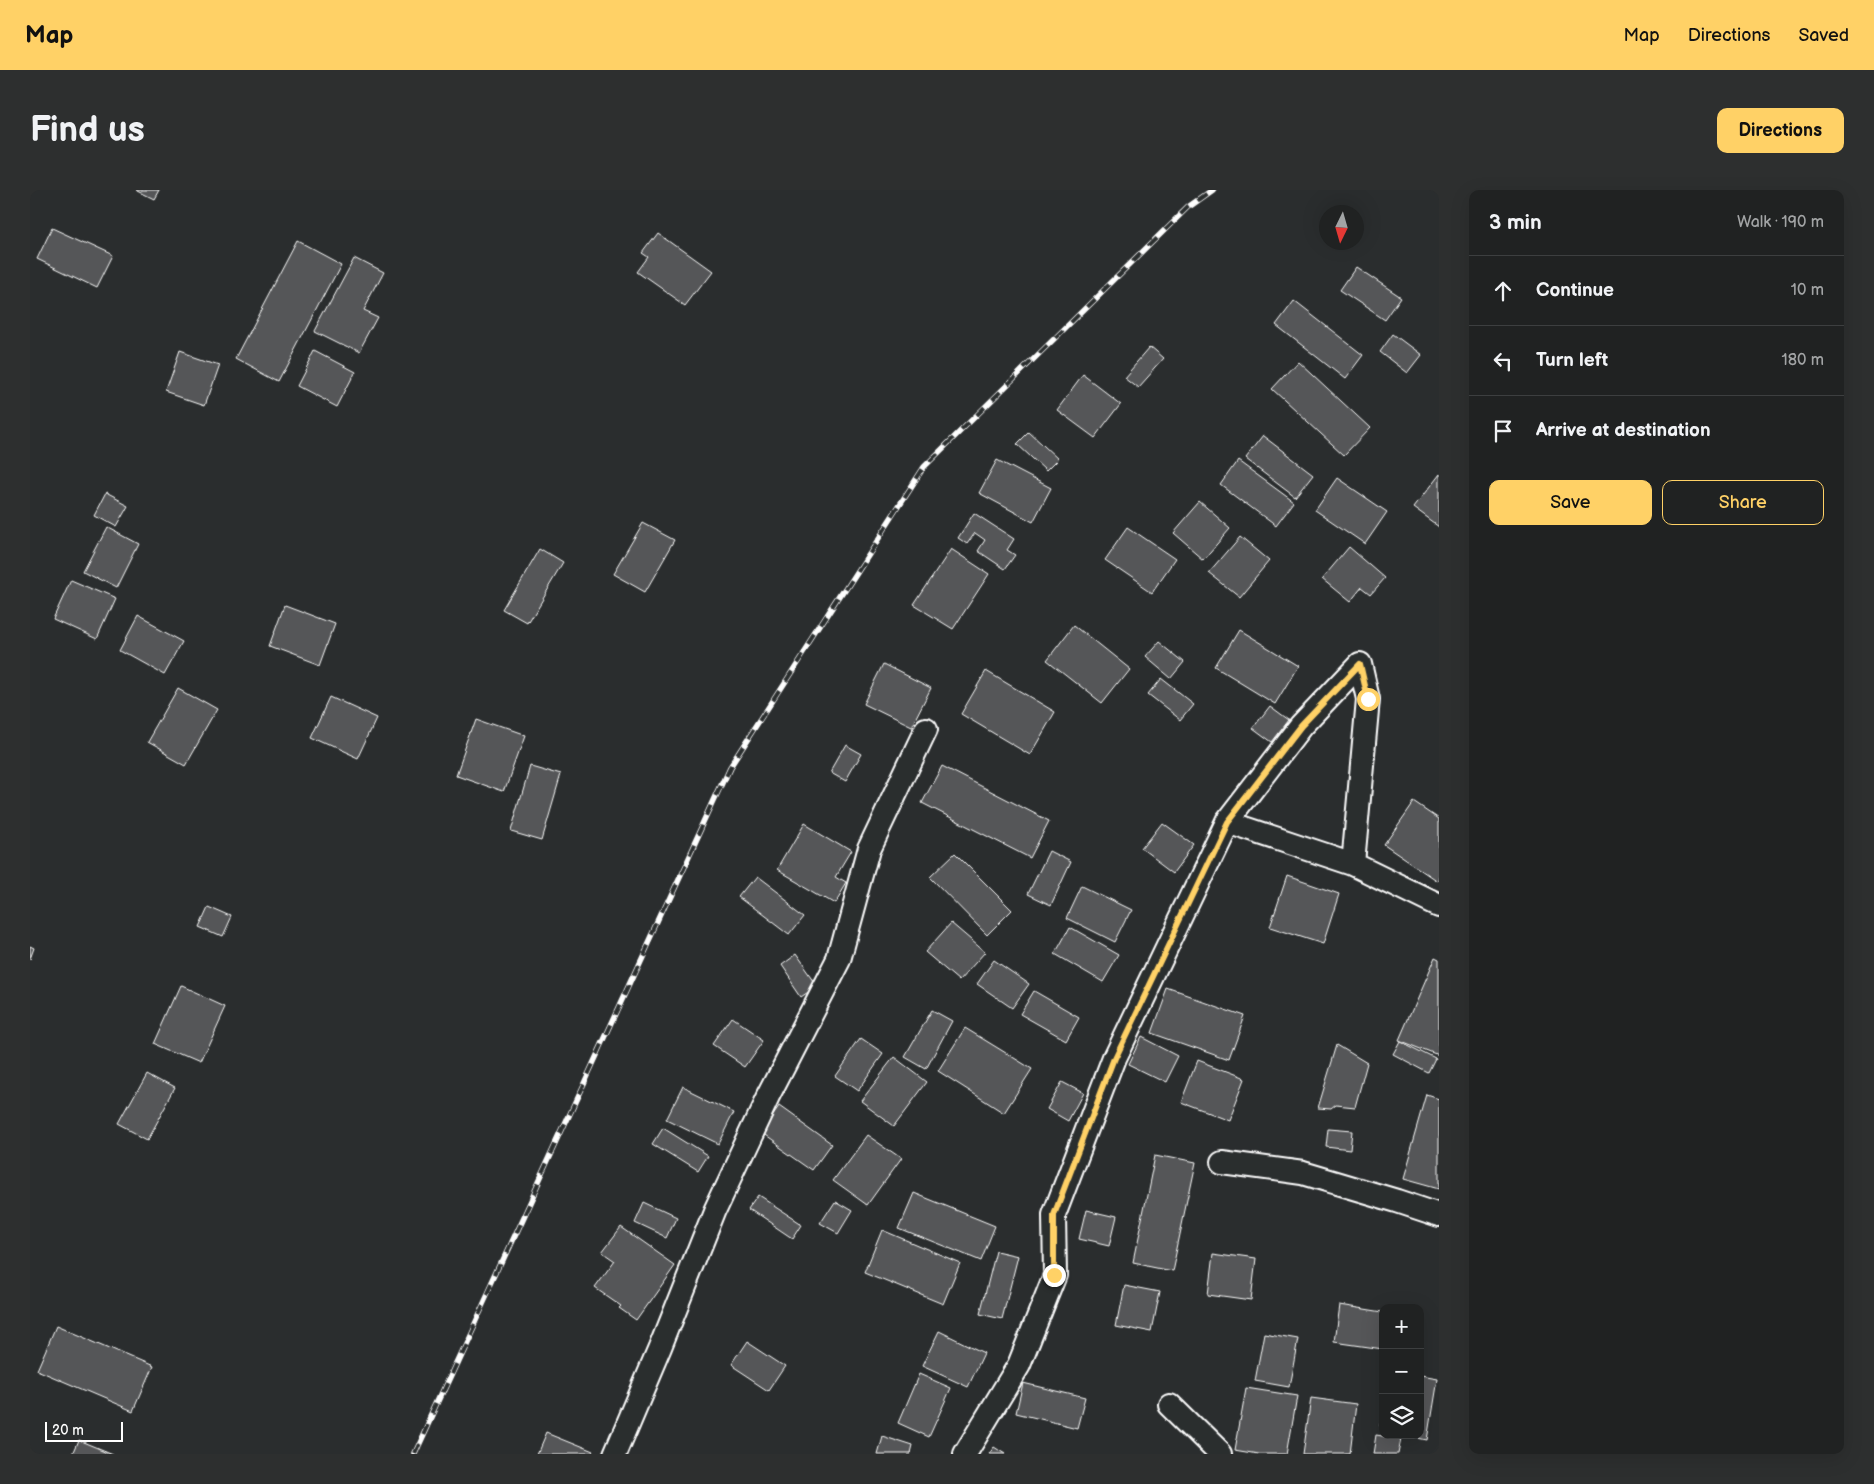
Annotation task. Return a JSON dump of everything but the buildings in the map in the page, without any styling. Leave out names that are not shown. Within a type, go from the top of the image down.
[{"type":"street","points":[[965,1454],[1019,1365],[1054,1275],[1054,1215],[1114,1058],[1227,822],[1301,726],[1360,664],[1368,699],[1353,864]]},
{"type":"street","points":[[615,1454],[715,1210],[768,1098],[839,959],[870,849],[926,729]]},
{"type":"street","points":[[1227,822],[1353,864],[1439,906]]},
{"type":"street","points":[[1222,1162],[1303,1173],[1397,1200],[1439,1215]]},
{"type":"street","points":[[1169,1404],[1220,1454]]},
{"type":"railway","points":[[413,1454],[730,767],[924,467],[1188,207],[1212,190]]},
{"type":"route","points":[[1054,1275],[1054,1215],[1114,1058],[1227,822],[1301,726],[1360,664],[1368,699]]}]
